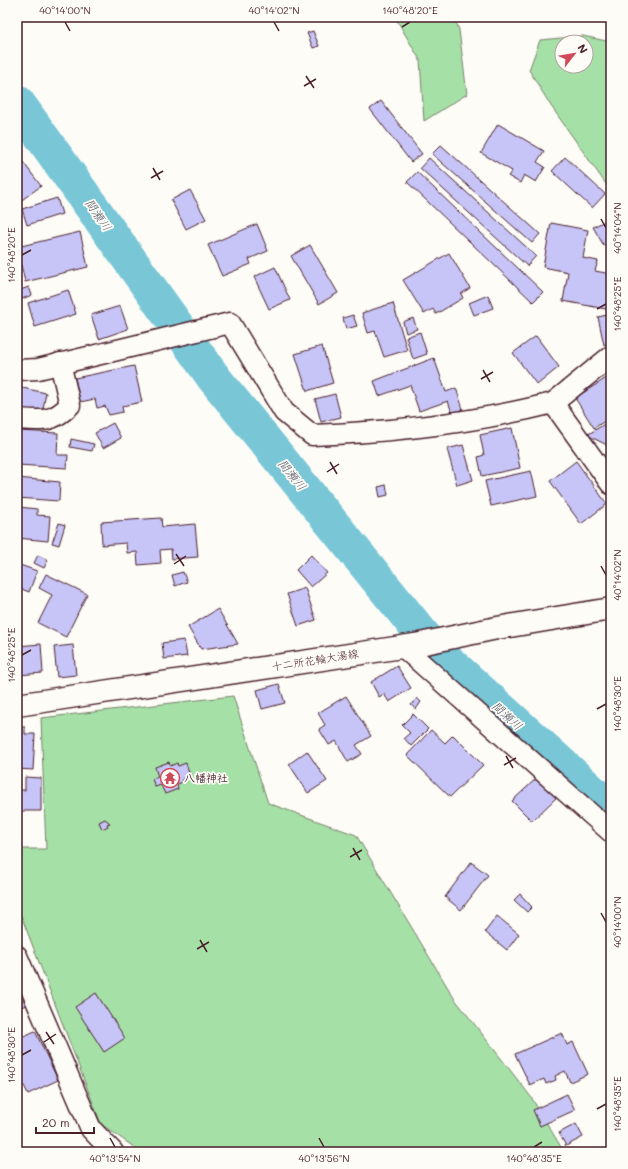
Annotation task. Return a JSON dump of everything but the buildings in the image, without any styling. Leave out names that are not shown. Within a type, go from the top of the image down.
[{"type":"main road","name":"十二所花輪大湯線","points":[[17,705],[409,646],[497,628],[611,609]]},
{"type":"street","points":[[17,370],[38,369],[230,323],[284,412],[312,435],[425,427],[506,415],[553,403],[611,356]]},
{"type":"street","points":[[17,419],[45,422],[61,414],[70,405],[60,363]]},
{"type":"street","points":[[553,403],[611,484]]},
{"type":"street","points":[[409,646],[611,832]]},
{"type":"street","points":[[17,956],[91,1129],[113,1152]]},
{"type":"green space","points":[[395,17],[454,17],[459,30],[467,94],[424,121],[420,60]]},
{"type":"green space","points":[[594,38],[611,42],[611,201],[608,187],[551,106],[529,70],[540,40],[554,39],[554,74],[594,74]]},
{"type":"green space","points":[[233,696],[268,803],[356,835],[454,998],[531,1097],[564,1152],[141,1152],[101,1124],[17,905],[17,849],[46,849],[41,718]]},
{"type":"waterway","name":"間瀬川","points":[[17,102],[214,378],[435,650],[611,809]]},
{"type":"place","name":"八幡神社","points":[[170,778]]}]
